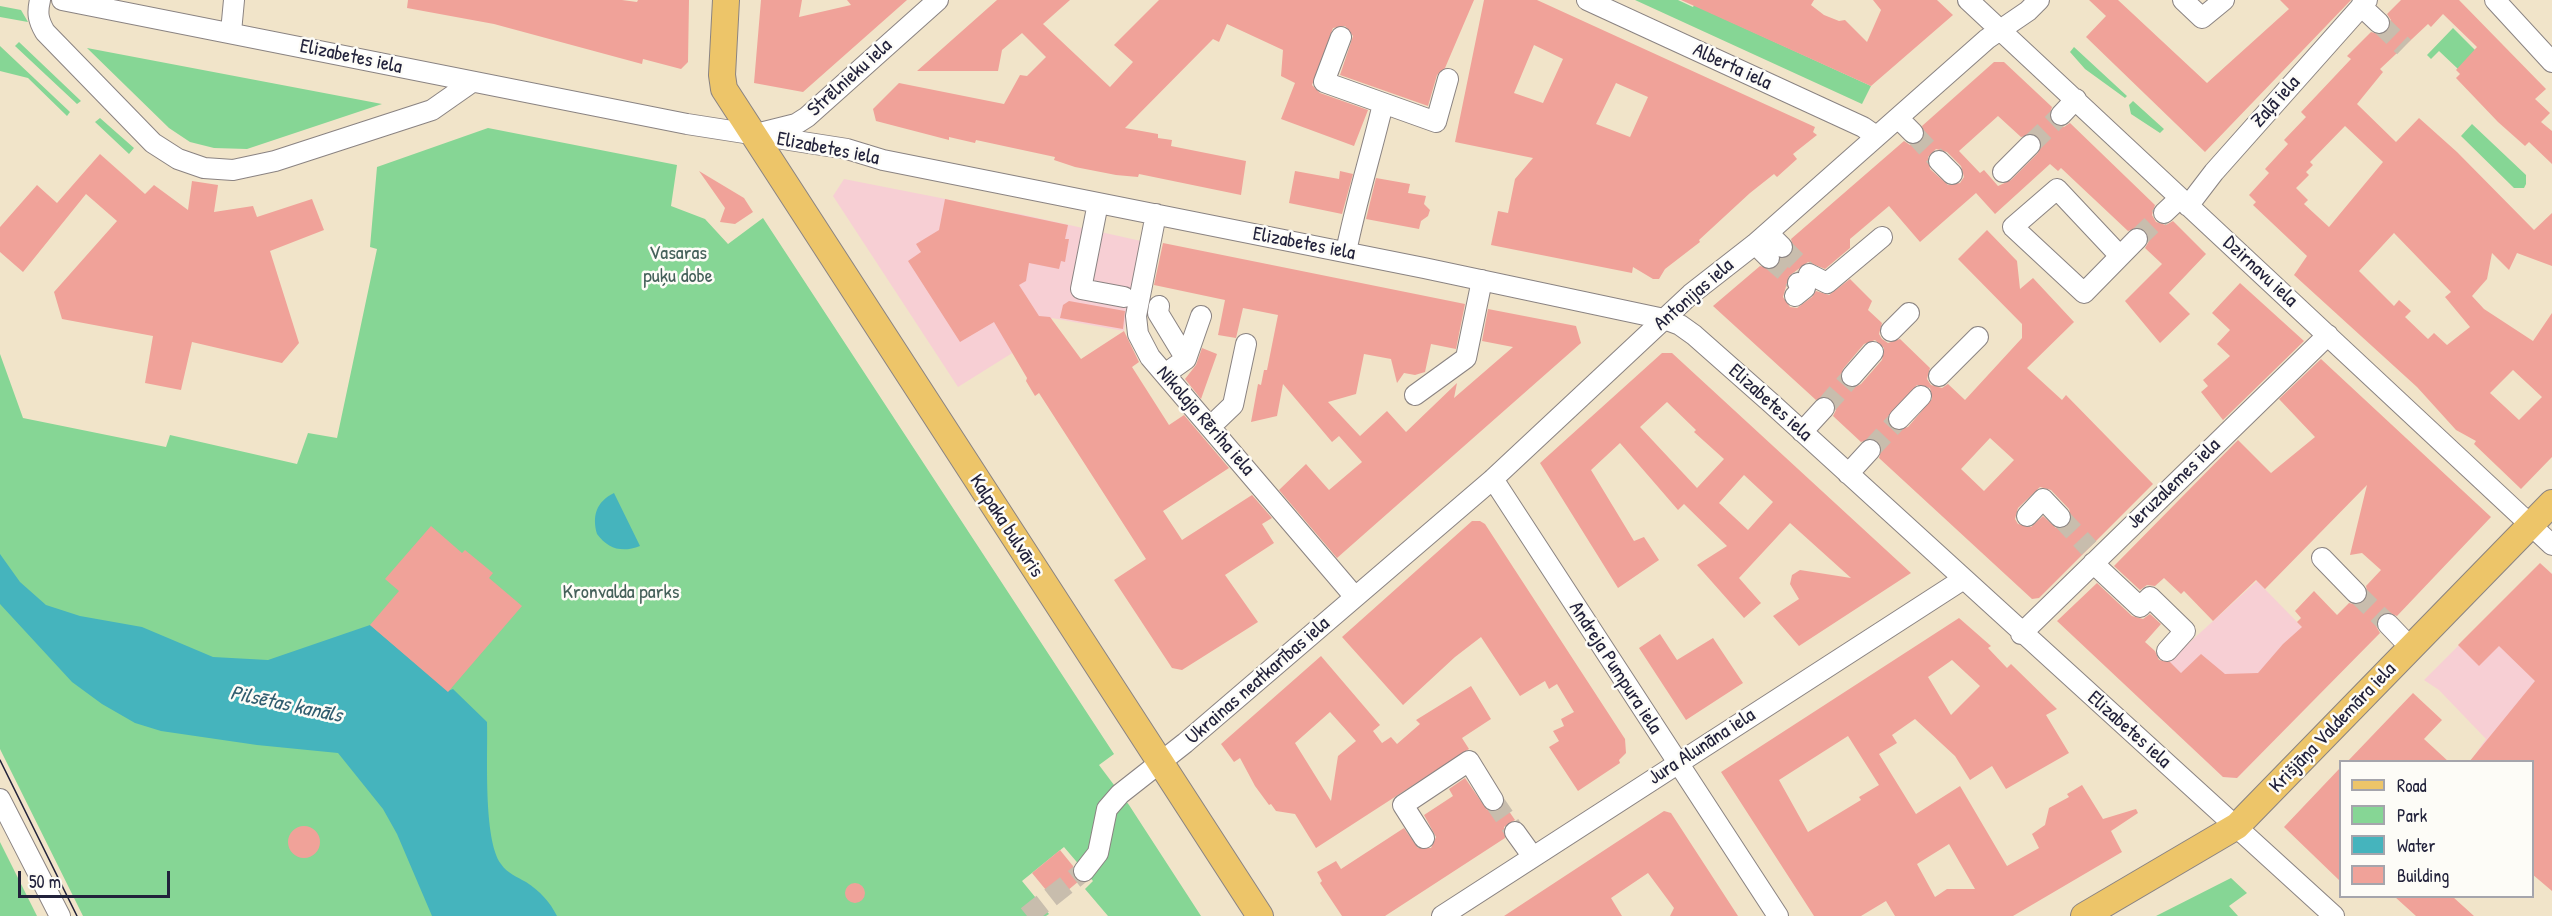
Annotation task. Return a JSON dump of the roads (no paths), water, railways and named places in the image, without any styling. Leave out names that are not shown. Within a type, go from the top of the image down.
[{"type":"main road","name":"Kalpaka bulvāris","points":[[726,0],[722,75],[724,89],[1159,764],[1260,916]]},
{"type":"main road","name":"Krišjāņa Valdemāra iela","points":[[2084,916],[2237,826],[2552,503]]},
{"type":"street","points":[[40,0],[37,10],[39,21],[45,32],[145,135],[178,159],[204,168],[233,170],[275,161],[432,110],[472,82]]},
{"type":"street","name":"Elizabetes iela","points":[[62,0],[472,82],[752,135],[847,149],[883,160],[1482,280],[1664,319],[1680,325],[1802,432],[2021,634],[2237,826],[2334,916]]},
{"type":"street","points":[[231,32],[234,0]]},
{"type":"street","name":"Strēlnieku iela","points":[[752,135],[796,124],[807,117],[938,0]]},
{"type":"street","name":"Alberta iela","points":[[1587,0],[1863,127],[1875,136]]},
{"type":"street","name":"Dzirnavu iela","points":[[1968,0],[2552,545]]},
{"type":"street","name":"Antonijas iela","points":[[1355,597],[1493,479],[1691,294],[1761,238],[1999,29],[2028,11],[2039,0]]},
{"type":"street","points":[[2183,0],[2202,18],[2224,0]]},
{"type":"street","points":[[2495,0],[2552,62]]},
{"type":"street","points":[[2364,3],[2379,23]]},
{"type":"street","name":"Zaļā iela","points":[[2164,213],[2184,202],[2214,172],[2364,3]]},
{"type":"street","points":[[1341,37],[1324,82],[1436,122],[1448,79]]},
{"type":"street","points":[[2061,114],[2076,99]]},
{"type":"street","points":[[1346,252],[1356,202],[1364,185],[1383,104]]},
{"type":"street","points":[[1898,118],[1913,133]]},
{"type":"street","points":[[2003,172],[2030,145]]},
{"type":"street","points":[[1356,202],[1354,183],[1360,153]]},
{"type":"street","points":[[2120,256],[2057,189],[2013,227],[2084,293],[2137,239]]},
{"type":"street","points":[[1098,203],[1081,289],[1124,297]]},
{"type":"street","name":"Nikolaja Rēriha iela","points":[[1156,214],[1136,316],[1138,334],[1150,357],[1355,597]]},
{"type":"street","points":[[1801,284],[1827,283],[1882,237]]},
{"type":"street","points":[[1761,238],[1775,252]]},
{"type":"street","points":[[1415,395],[1466,358],[1482,280]]},
{"type":"street","points":[[1159,306],[1158,314],[1186,358]]},
{"type":"street","points":[[1891,331],[1909,313]]},
{"type":"street","points":[[1165,374],[1186,358],[1201,316]]},
{"type":"street","name":"Jeruzalemes iela","points":[[2021,634],[2094,556],[2328,335]]},
{"type":"street","points":[[1939,376],[1978,337]]},
{"type":"street","points":[[1210,427],[1233,405],[1246,344]]},
{"type":"street","points":[[1852,376],[1873,352]]},
{"type":"street","points":[[1899,419],[1921,396]]},
{"type":"street","points":[[1802,432],[1824,408]]},
{"type":"street","points":[[1848,474],[1870,450]]},
{"type":"street","name":"Andreja Pumpura iela","points":[[1493,479],[1778,916]]},
{"type":"street","points":[[2027,516],[2043,499],[2060,518]]},
{"type":"street","points":[[2094,556],[2140,607],[2150,597],[2185,631],[2167,651]]},
{"type":"street","points":[[2322,558],[2356,593]]},
{"type":"street","name":"Jura Alunāna iela","points":[[1442,916],[1962,580]]},
{"type":"street","name":"Ukrainas neatkarības iela","points":[[1084,871],[1098,853],[1107,809],[1124,791],[1159,764],[1355,597]]},
{"type":"street","points":[[2388,624],[2412,648]]},
{"type":"street","points":[[1424,838],[1403,805],[1469,761],[1493,800]]},
{"type":"street","points":[[0,799],[60,916]]},
{"type":"street","points":[[1515,832],[1533,857]]},
{"type":"water","points":[[614,493],[640,546],[627,549],[616,548],[606,543],[597,534],[595,515],[599,505]]},
{"type":"water","name":"Pilsētas kanāls","points":[[0,554],[20,582],[46,605],[80,616],[142,627],[213,657],[268,660],[370,625],[448,691],[453,689],[487,722],[489,817],[495,852],[503,867],[540,893],[557,916],[432,916],[397,834],[383,809],[338,753],[257,745],[161,731],[135,723],[102,704],[72,682],[0,604]]},
{"type":"tunnel","points":[[2379,23],[2404,47]]},
{"type":"tunnel","points":[[2030,145],[2061,115]]},
{"type":"tunnel","points":[[1913,133],[1939,161]]},
{"type":"tunnel","points":[[2137,239],[2164,213]]},
{"type":"tunnel","points":[[1782,247],[1809,274]]},
{"type":"tunnel","points":[[1769,258],[1798,283]]},
{"type":"tunnel","points":[[1824,408],[1852,376]]},
{"type":"tunnel","points":[[1870,450],[1899,419]]},
{"type":"tunnel","points":[[2060,517],[2089,548]]},
{"type":"tunnel","points":[[2356,593],[2388,624]]},
{"type":"tunnel","points":[[1493,800],[1515,832]]},
{"type":"tunnel","points":[[1027,916],[1084,871]]},
{"type":"tram line","points":[[0,760],[77,916]]},
{"type":"park label","name":"Vasaras puķu dobe","points":[[678,266]]},
{"type":"park label","name":"Kronvalda parks","points":[[621,593]]}]
